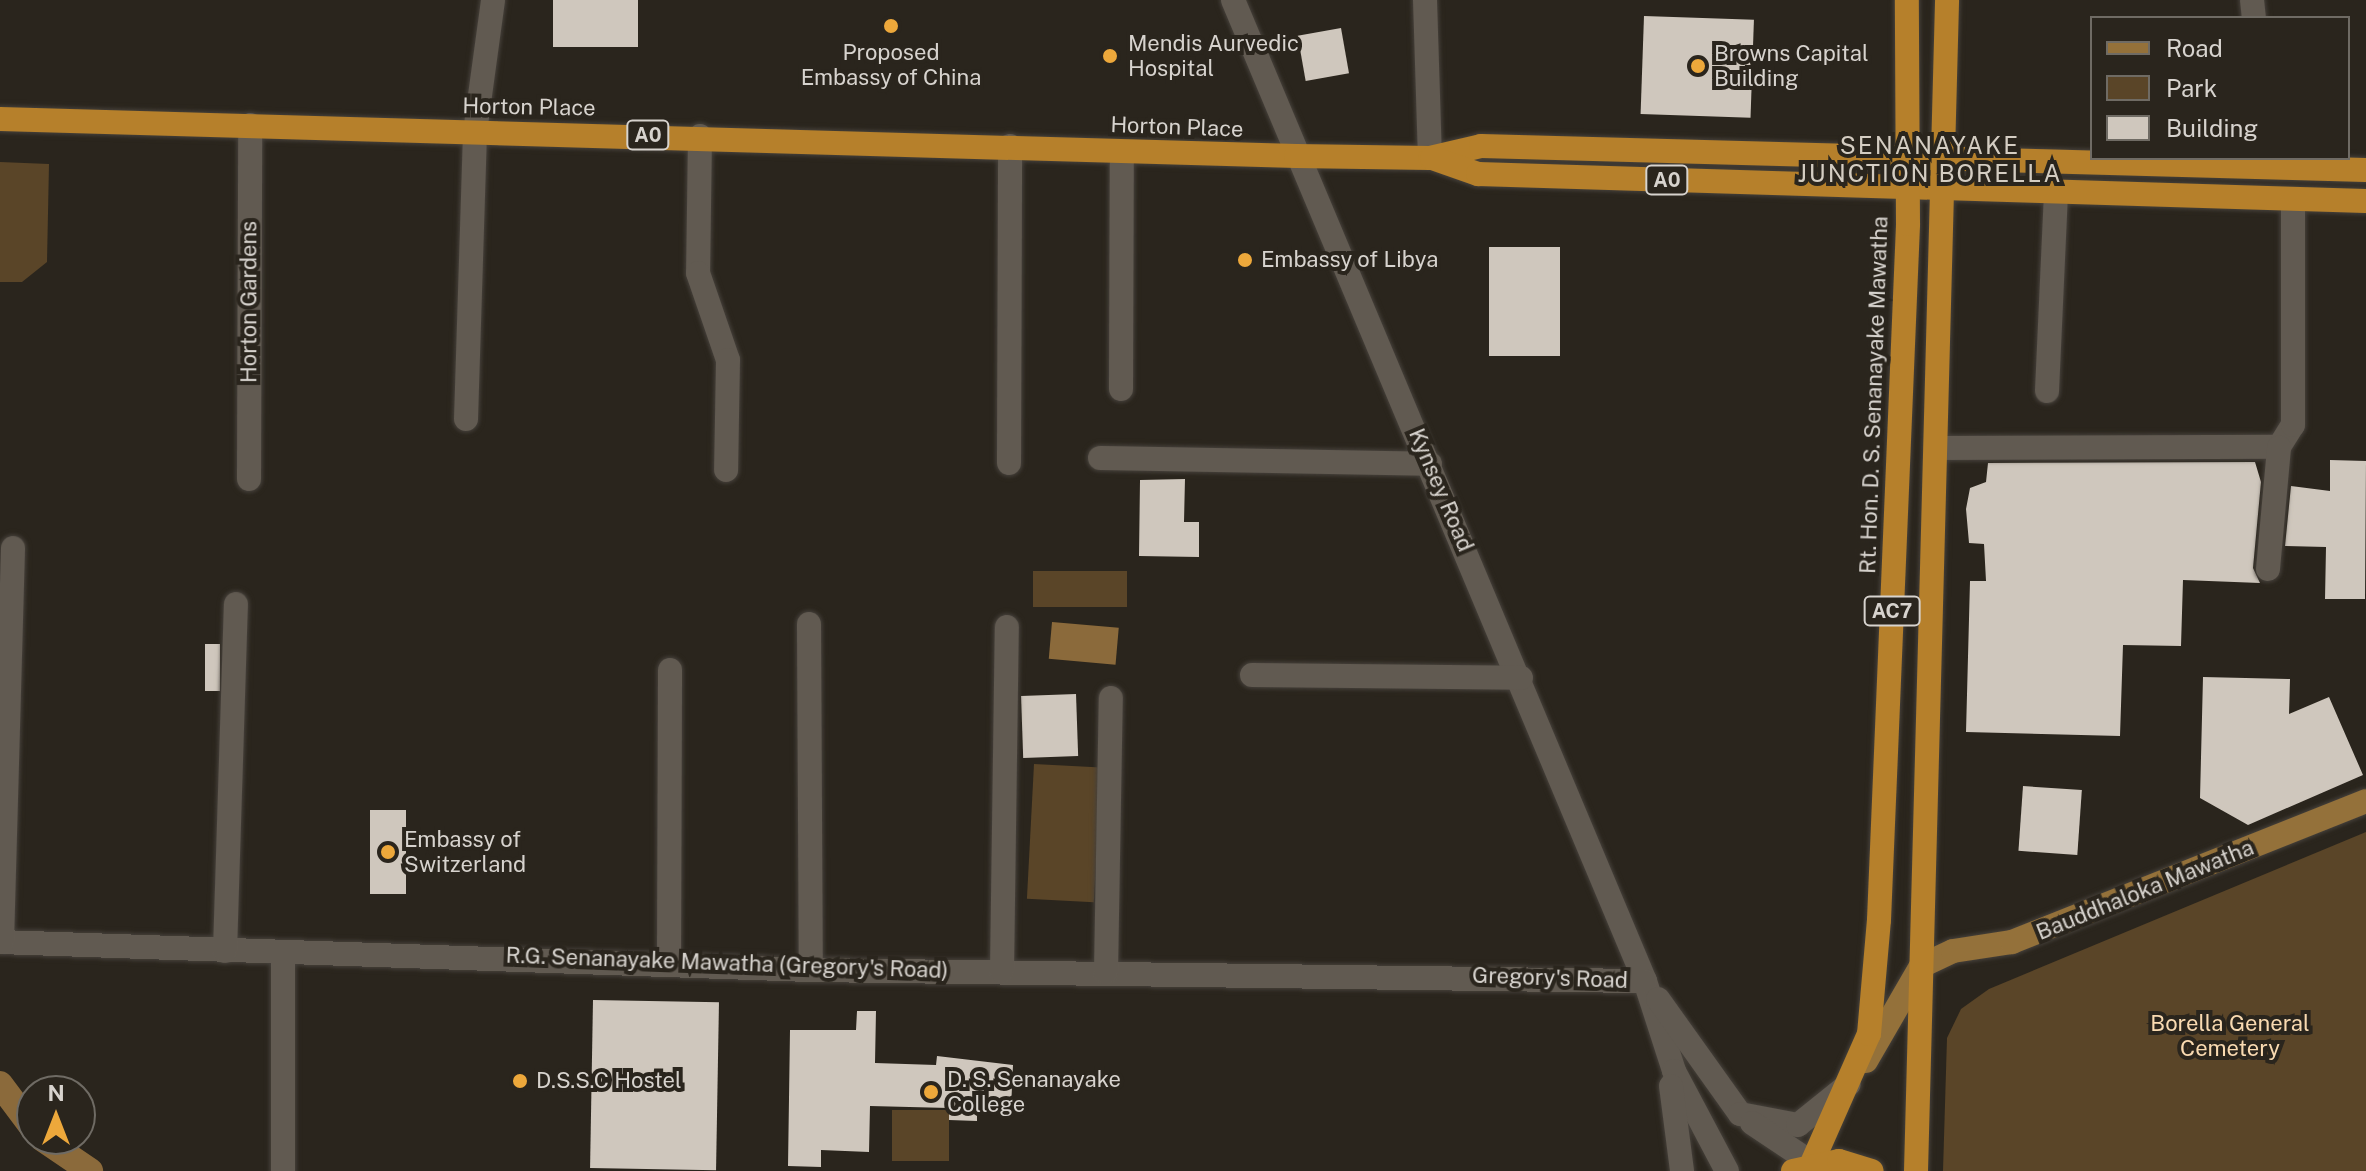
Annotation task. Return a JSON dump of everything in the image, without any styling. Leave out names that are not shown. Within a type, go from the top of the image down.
[{"type":"highway","name":"Rt. Hon. D. S. Senanayake Mawatha","points":[[1802,1167],[1856,1077],[1869,1034],[1879,920],[1906,188],[1907,0]]},
{"type":"highway","name":"AC7","points":[[1916,1171],[1945,189],[1947,0]]},
{"type":"highway","name":"Horton Place","points":[[0,119],[700,136],[1296,156]]},
{"type":"highway","name":"A0","points":[[1296,156],[1430,158],[1481,146],[2090,159]]},
{"type":"highway","name":"A0","points":[[1430,158],[1478,174],[2366,201]]},
{"type":"highway","name":"A0","points":[[2137,160],[2265,162],[2366,170]]},
{"type":"highway","points":[[1802,1167],[1871,1171]]},
{"type":"main road","name":"Bauddhaloka Mawatha","points":[[1921,966],[1953,951],[2012,942],[2366,801]]},
{"type":"main road","points":[[1856,1077],[1921,966]]},
{"type":"street","points":[[466,419],[475,132],[493,0]]},
{"type":"street","name":"Kynsey Road","points":[[1233,0],[1296,156],[1521,678],[1645,981],[1674,1071],[1727,1171]]},
{"type":"street","points":[[1425,0],[1430,158]]},
{"type":"street","name":"Horton Gardens","points":[[249,479],[250,125]]},
{"type":"street","points":[[700,136],[698,273],[728,360],[726,470]]},
{"type":"street","points":[[1009,463],[1010,146]]},
{"type":"street","points":[[1121,389],[1122,152]]},
{"type":"street","points":[[2047,391],[2056,193]]},
{"type":"street","points":[[2268,569],[2284,439],[2293,199]]},
{"type":"street","points":[[1937,448],[2284,439]]},
{"type":"street","points":[[1100,458],[1430,464]]},
{"type":"street","points":[[1,942],[13,548]]},
{"type":"street","points":[[225,951],[236,604]]},
{"type":"street","points":[[809,624],[811,970]]},
{"type":"street","points":[[1002,971],[1007,627]]},
{"type":"street","points":[[669,965],[670,670]]},
{"type":"street","points":[[1252,675],[1521,678]]},
{"type":"street","points":[[1106,972],[1111,698]]},
{"type":"street","name":"R.G. Senanayake Mawatha (Gregory's Road)","points":[[1,942],[811,970],[1455,975]]},
{"type":"street","points":[[283,952],[283,1171]]},
{"type":"street","name":"Gregory's Road","points":[[1455,975],[1645,981]]},
{"type":"street","points":[[1645,981],[1678,1116],[1682,1171]]},
{"type":"street","name":"Kynsey Road","points":[[1645,981],[1740,1114],[1802,1167]]},
{"type":"street","points":[[1740,1114],[1798,1125],[1856,1077]]},
{"type":"green space","points":[[0,162],[49,164],[47,262],[22,282],[0,282]]},
{"type":"green space","points":[[1033,571],[1127,571],[1127,607],[1033,607]]},
{"type":"green space","points":[[1034,764],[1101,768],[1094,902],[1027,899]]},
{"type":"green space","name":"Borella General Cemetery","points":[[2366,832],[2366,1171],[1943,1171],[1947,1038],[1961,1009],[1989,989]]},
{"type":"green space","points":[[892,1110],[949,1110],[949,1161],[892,1161]]},
{"type":"shaded area","points":[[1052,622],[1119,628],[1116,665],[1049,659]]},
{"type":"building","points":[[553,0],[638,0],[638,47],[553,47]]},
{"type":"building","name":"Browns Capital Building","points":[[1644,16],[1754,20],[1751,118],[1641,114]]},
{"type":"building","points":[[1341,28],[1349,73],[1306,81],[1298,36]]},
{"type":"building","points":[[1489,247],[1560,247],[1560,356],[1489,356]]},
{"type":"building","points":[[2330,460],[2366,461],[2365,599],[2325,599],[2326,547],[2285,546],[2291,486],[2330,491]]},
{"type":"building","points":[[2255,462],[2261,482],[2253,568],[2260,583],[2183,580],[2181,646],[2123,645],[2120,736],[1966,732],[1970,581],[1986,581],[1984,544],[1969,543],[1966,509],[1970,488],[1986,482],[1988,463]]},
{"type":"building","points":[[1185,479],[1184,522],[1199,522],[1199,557],[1139,556],[1140,480]]},
{"type":"building","points":[[205,644],[220,644],[220,691],[205,691]]},
{"type":"building","points":[[2203,677],[2290,679],[2289,714],[2329,697],[2363,775],[2248,825],[2200,798]]},
{"type":"building","points":[[1076,694],[1078,756],[1023,758],[1021,696]]},
{"type":"building","points":[[2023,786],[2082,790],[2077,855],[2018,851]]},
{"type":"building","name":"Embassy of Switzerland","points":[[370,810],[406,810],[406,894],[370,894]]},
{"type":"building","points":[[593,1000],[719,1002],[716,1170],[590,1168]]},
{"type":"building","points":[[857,1011],[876,1011],[875,1063],[936,1065],[937,1056],[1013,1065],[1011,1109],[977,1108],[977,1121],[949,1120],[949,1108],[870,1106],[869,1152],[821,1150],[821,1167],[788,1166],[790,1030],[856,1030]]},
{"type":"waterway","points":[[0,1084],[16,1106]]},
{"type":"waterway","points":[[66,1155],[90,1171]]},
{"type":"place","name":"Proposed Embassy of China","points":[[891,26]]},
{"type":"place","name":"Mendis Aurvedic Hospital","points":[[1110,56]]},
{"type":"place","name":"Browns Capital Building","points":[[1698,66]]},
{"type":"place","name":"Embassy of Libya","points":[[1245,260]]},
{"type":"place","name":"Embassy of Switzerland","points":[[388,852]]},
{"type":"place","name":"D.S.S.C Hostel","points":[[520,1081]]},
{"type":"place","name":"D. S. Senanayake College","points":[[931,1092]]},
{"type":"district","name":"SENANAYAKE JUNCTION BORELLA","points":[[1930,160]]}]
